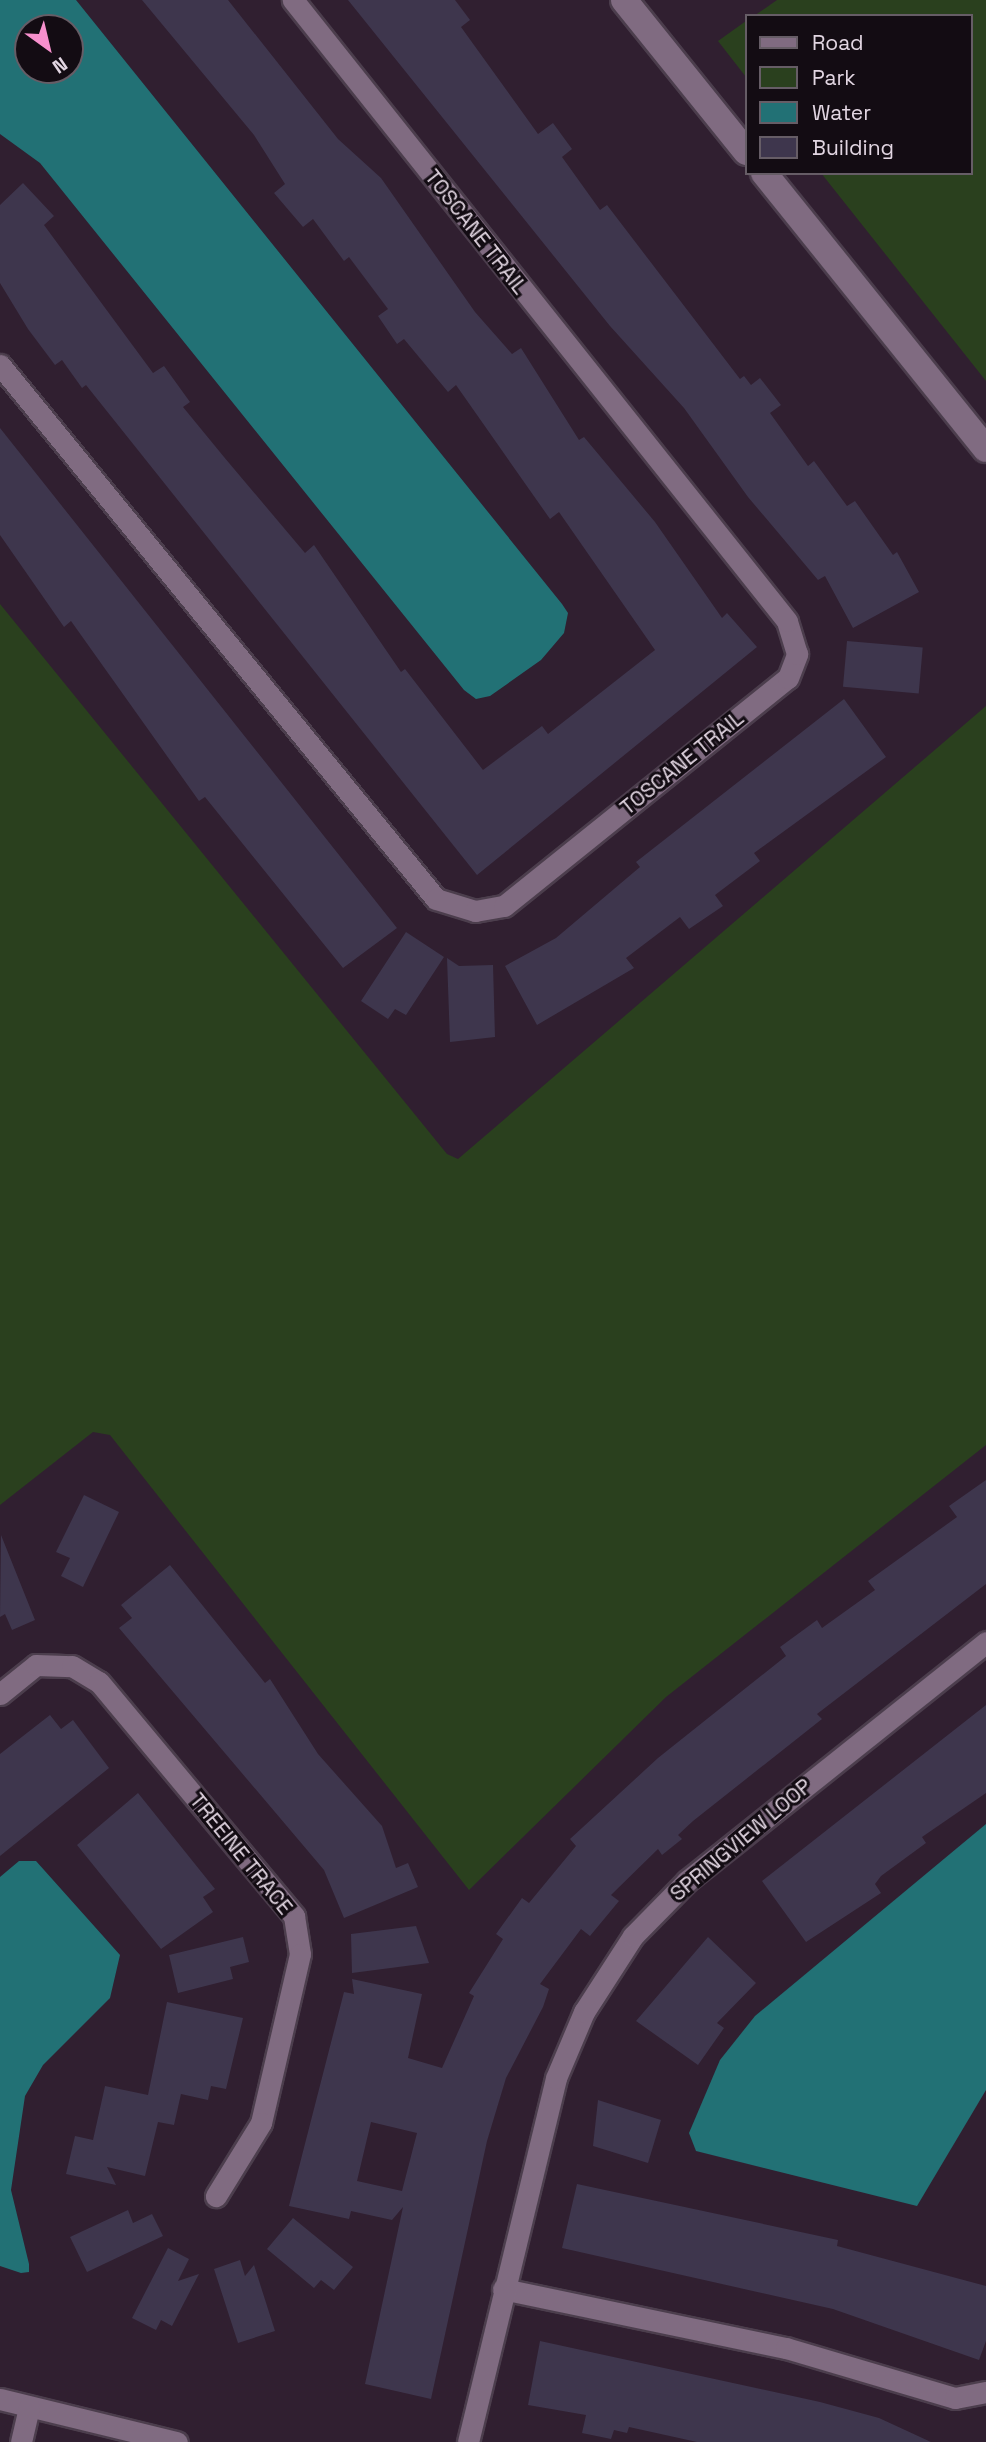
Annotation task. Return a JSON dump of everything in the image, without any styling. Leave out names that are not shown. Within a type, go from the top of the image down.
[{"type":"street","name":"TOSCANE TRAIL","points":[[0,365],[436,899],[475,911],[504,906],[788,678],[797,654],[787,621],[293,0]]},
{"type":"street","points":[[624,0],[744,150]]},
{"type":"street","points":[[766,175],[986,449]]},
{"type":"street","name":"SPRINGVIEW LOOP","points":[[468,2442],[556,2078],[584,2012],[632,1936],[687,1881],[986,1643]]},
{"type":"street","name":"TREEINE TRACE","points":[[0,1694],[36,1665],[72,1666],[99,1682],[294,1916],[300,1954],[261,2123],[216,2196]]},
{"type":"street","points":[[503,2289],[786,2348],[956,2398],[986,2392]]},
{"type":"street","points":[[0,2399],[177,2442]]},
{"type":"street","points":[[21,2442],[29,2407]]},
{"type":"green space","points":[[777,0],[986,0],[986,381],[823,175],[972,175],[972,14],[757,14]]},
{"type":"green space","points":[[744,22],[744,74],[718,41]]},
{"type":"green space","points":[[0,604],[447,1154],[458,1159],[986,706],[986,1445],[666,1697],[469,1890],[110,1435],[93,1432],[0,1505]]},
{"type":"water","points":[[0,0],[76,0],[562,604],[568,613],[564,633],[541,660],[490,696],[476,699],[464,690],[40,163],[0,134]]},
{"type":"water","points":[[986,1824],[986,2090],[917,2206],[696,2151],[689,2133],[720,2060],[755,2016]]},
{"type":"water","points":[[19,1861],[36,1861],[120,1955],[110,1998],[43,2065],[25,2096],[11,2190],[29,2264],[29,2272],[21,2273],[0,2266],[0,1877]]},
{"type":"building","points":[[142,0],[228,0],[338,139],[381,178],[475,312],[512,354],[521,348],[579,440],[584,437],[655,522],[722,618],[727,613],[757,647],[477,875],[86,385],[82,388],[62,360],[55,365],[28,329],[0,283],[0,205],[23,183],[54,216],[44,225],[153,373],[164,366],[190,402],[183,407],[224,457],[305,553],[314,545],[401,672],[405,669],[483,770],[542,726],[548,734],[655,650],[559,512],[550,519],[456,385],[448,392],[404,339],[397,344],[378,316],[388,309],[349,257],[344,261],[313,219],[303,227],[274,193],[285,184],[254,135]]},
{"type":"building","points":[[348,0],[455,0],[470,20],[461,27],[538,134],[553,123],[572,149],[562,157],[600,210],[607,205],[740,379],[744,376],[751,385],[760,378],[781,405],[770,413],[808,466],[814,461],[847,506],[855,501],[893,555],[897,552],[919,592],[853,628],[825,576],[818,580],[748,497],[684,408],[610,326]]},
{"type":"building","points":[[0,428],[397,928],[343,968],[205,797],[199,801],[71,621],[64,627],[0,535]]},
{"type":"building","points":[[847,641],[923,648],[919,693],[843,687]]},
{"type":"building","points":[[844,699],[886,757],[754,853],[760,861],[715,895],[723,906],[689,929],[680,917],[626,958],[634,968],[537,1025],[505,966],[556,938],[640,867],[636,862]]},
{"type":"building","points":[[406,932],[444,957],[406,1015],[395,1009],[388,1019],[361,1001]]},
{"type":"building","points":[[447,958],[459,966],[493,965],[495,1037],[450,1042]]},
{"type":"building","points":[[986,1480],[986,1584],[817,1714],[822,1719],[693,1821],[678,1835],[682,1839],[662,1855],[658,1849],[611,1895],[619,1901],[590,1936],[581,1929],[540,1984],[549,1989],[543,2007],[506,2078],[487,2141],[431,2399],[365,2384],[403,2207],[392,2220],[351,2211],[349,2219],[289,2206],[344,1992],[354,1994],[352,1979],[422,1994],[408,2058],[442,2068],[474,1996],[469,1993],[503,1939],[496,1934],[522,1898],[529,1903],[576,1846],[570,1839],[658,1758],[786,1656],[780,1647],[817,1620],[822,1628],[875,1590],[868,1581],[957,1517],[949,1506]],"holes":[[[371,2122],[417,2133],[402,2191],[357,2181]]]},
{"type":"building","points":[[84,1495],[119,1512],[83,1587],[61,1576],[70,1558],[56,1552]]},
{"type":"building","points":[[1,1535],[35,1620],[12,1630],[5,1614],[0,1617]]},
{"type":"building","points":[[170,1565],[265,1683],[270,1679],[318,1754],[382,1826],[396,1868],[408,1863],[418,1887],[344,1918],[324,1870],[119,1628],[132,1618],[121,1605]]},
{"type":"building","points":[[986,1705],[986,1793],[922,1837],[926,1843],[881,1876],[875,1884],[881,1893],[806,1942],[762,1881]]},
{"type":"building","points":[[50,1715],[61,1729],[73,1720],[109,1768],[0,1856],[0,1754]]},
{"type":"building","points":[[138,1793],[215,1889],[203,1897],[213,1912],[161,1949],[77,1845]]},
{"type":"building","points":[[416,1926],[429,1963],[352,1973],[351,1934]]},
{"type":"building","points":[[243,1937],[249,1962],[230,1967],[233,1979],[178,1993],[169,1955]]},
{"type":"building","points":[[708,1937],[756,1983],[717,2023],[724,2028],[698,2065],[636,2021]]},
{"type":"building","points":[[167,2002],[243,2018],[226,2089],[211,2086],[208,2100],[181,2094],[174,2125],[158,2122],[145,2176],[107,2167],[116,2185],[66,2174],[75,2136],[93,2140],[105,2086],[148,2095]]},
{"type":"building","points":[[598,2100],[661,2120],[648,2163],[593,2146]]},
{"type":"building","points":[[577,2184],[838,2240],[837,2246],[986,2286],[986,2341],[979,2360],[833,2309],[562,2248]]},
{"type":"building","points":[[128,2210],[133,2223],[152,2214],[163,2236],[87,2272],[70,2237]]},
{"type":"building","points":[[293,2218],[353,2267],[334,2290],[321,2280],[314,2288],[267,2249]]},
{"type":"building","points":[[168,2248],[189,2259],[178,2281],[199,2274],[172,2326],[161,2320],[156,2330],[132,2318]]},
{"type":"building","points":[[240,2260],[245,2276],[254,2265],[275,2331],[238,2343],[214,2269]]},
{"type":"building","points":[[540,2341],[820,2402],[879,2418],[931,2442],[697,2442],[629,2427],[627,2433],[614,2430],[611,2439],[582,2433],[586,2415],[528,2405]]}]
